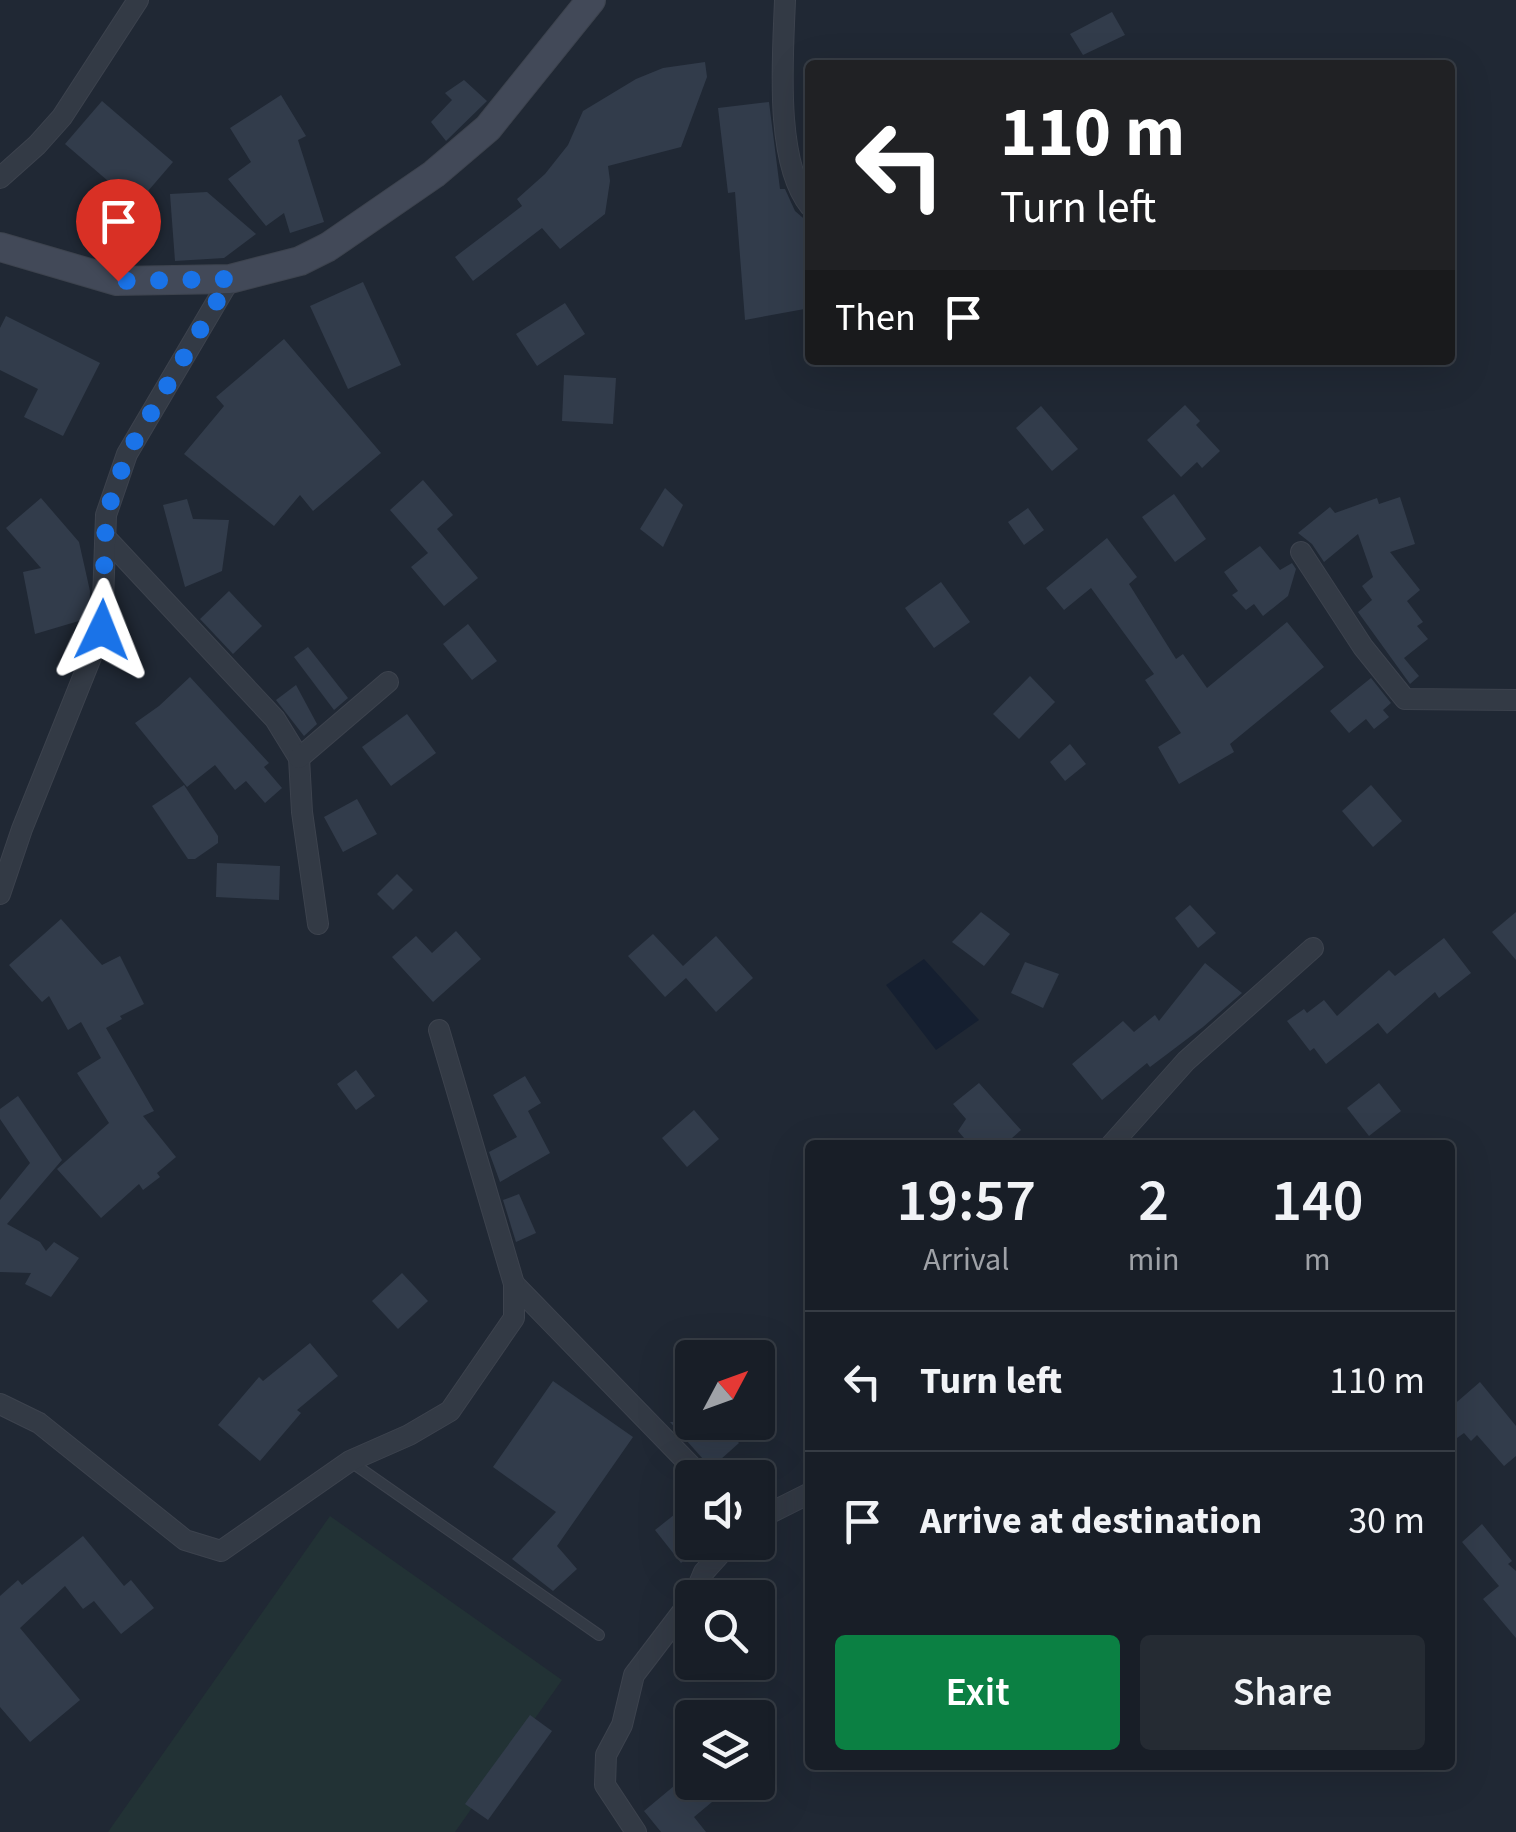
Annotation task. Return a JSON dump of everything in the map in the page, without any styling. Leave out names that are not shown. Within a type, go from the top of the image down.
[{"type":"main road","points":[[0,247],[118,281],[230,279],[300,261],[328,247],[434,174],[488,128],[591,0]]},
{"type":"street","points":[[0,178],[62,117],[138,0]]},
{"type":"street","points":[[786,0],[782,82],[788,147],[805,200]]},
{"type":"street","points":[[0,894],[102,630],[106,515],[127,454],[230,279]]},
{"type":"street","points":[[106,538],[275,719],[298,758],[318,924]]},
{"type":"street","points":[[1300,552],[1364,647],[1405,699],[1516,700]]},
{"type":"street","points":[[298,758],[388,682]]},
{"type":"street","points":[[1115,1140],[1186,1061],[1313,948]]},
{"type":"street","points":[[0,1404],[39,1423],[186,1540],[221,1552],[350,1461],[409,1435],[450,1411],[514,1318],[514,1284],[439,1030]]},
{"type":"street","points":[[514,1284],[684,1460]]},
{"type":"street","points":[[775,1510],[805,1496]]},
{"type":"street","points":[[636,1832],[605,1785],[606,1755],[622,1725],[634,1675],[675,1621]]},
{"type":"lane","points":[[350,1461],[599,1634]]},
{"type":"shaded area","points":[[330,1516],[562,1680],[455,1832],[108,1832]]},
{"type":"water","points":[[924,959],[979,1020],[936,1050],[886,985]]},
{"type":"building","points":[[1112,12],[1125,35],[1083,55],[1070,34]]},
{"type":"building","points":[[705,62],[707,77],[681,147],[608,166],[605,214],[560,249],[542,228],[473,281],[455,257],[522,206],[517,199],[545,174],[568,145],[583,111],[636,79],[663,68]]},
{"type":"building","points":[[464,80],[487,101],[446,141],[431,122],[452,100],[445,93]]},
{"type":"building","points":[[281,95],[306,136],[298,140],[324,222],[290,233],[284,213],[266,226],[228,179],[251,162],[230,128]]},
{"type":"building","points":[[102,101],[173,162],[136,205],[65,144]]},
{"type":"building","points":[[769,102],[780,189],[785,189],[795,211],[805,220],[805,309],[745,320],[735,192],[728,193],[718,108]]},
{"type":"building","points":[[207,192],[256,234],[224,258],[175,261],[170,194]]},
{"type":"building","points":[[363,282],[401,365],[348,389],[310,306]]},
{"type":"building","points":[[565,303],[585,334],[537,366],[516,334]]},
{"type":"building","points":[[6,316],[100,363],[63,436],[24,417],[38,389],[0,370],[0,328]]},
{"type":"building","points":[[284,339],[381,453],[313,511],[300,495],[274,526],[184,454],[224,406],[216,397]]},
{"type":"building","points":[[564,375],[616,378],[613,424],[562,421]]},
{"type":"building","points":[[1185,405],[1200,421],[1196,425],[1220,451],[1202,468],[1197,462],[1181,477],[1147,440]]},
{"type":"building","points":[[1041,406],[1078,449],[1052,471],[1016,428]]},
{"type":"building","points":[[423,480],[453,515],[437,529],[478,578],[444,606],[411,567],[428,553],[390,510]]},
{"type":"building","points":[[665,488],[683,505],[663,547],[640,529]]},
{"type":"building","points":[[1174,494],[1206,539],[1175,562],[1142,517]]},
{"type":"building","points":[[1400,497],[1415,544],[1390,552],[1420,590],[1407,601],[1423,622],[1417,626],[1428,639],[1404,658],[1419,676],[1410,684],[1358,612],[1372,600],[1362,586],[1373,577],[1358,534],[1324,562],[1312,544],[1298,533],[1330,507],[1335,513],[1377,498],[1379,504]]},
{"type":"building","points":[[41,498],[79,542],[90,591],[89,618],[35,634],[23,572],[41,568],[6,528]]},
{"type":"building","points":[[187,499],[193,519],[229,520],[222,571],[185,587],[163,505]]},
{"type":"building","points":[[1028,508],[1044,530],[1024,545],[1008,522]]},
{"type":"building","points":[[1107,538],[1137,577],[1129,584],[1176,659],[1183,654],[1207,688],[1287,622],[1324,667],[1230,744],[1234,752],[1179,784],[1158,747],[1181,733],[1145,680],[1154,674],[1091,588],[1064,610],[1046,588]]},
{"type":"building","points":[[1260,546],[1280,570],[1292,563],[1296,569],[1288,596],[1263,616],[1254,604],[1246,610],[1232,595],[1238,591],[1224,572]]},
{"type":"building","points":[[941,582],[970,622],[934,648],[905,608]]},
{"type":"building","points":[[229,591],[262,626],[233,654],[200,619]]},
{"type":"building","points":[[468,624],[497,661],[472,680],[443,644]]},
{"type":"building","points":[[308,647],[348,698],[334,710],[294,657]]},
{"type":"building","points":[[1030,676],[1055,702],[1019,739],[993,714]]},
{"type":"building","points":[[190,677],[269,763],[264,767],[282,788],[265,803],[246,781],[235,790],[215,765],[187,787],[135,723]]},
{"type":"building","points":[[1371,678],[1391,703],[1383,710],[1389,717],[1374,729],[1366,719],[1349,733],[1330,711]]},
{"type":"building","points":[[296,685],[317,724],[304,736],[276,700]]},
{"type":"building","points":[[407,714],[436,753],[391,786],[362,747]]},
{"type":"building","points":[[1070,744],[1086,764],[1065,781],[1050,762]]},
{"type":"building","points":[[184,785],[218,836],[218,843],[195,859],[188,859],[152,806]]},
{"type":"building","points":[[1371,785],[1402,821],[1373,847],[1342,811]]},
{"type":"building","points":[[357,799],[377,834],[343,852],[324,817]]},
{"type":"building","points":[[217,863],[280,866],[279,900],[216,897]]},
{"type":"building","points":[[397,874],[413,890],[393,910],[377,894]]},
{"type":"building","points":[[1190,905],[1216,933],[1198,948],[1175,918]]},
{"type":"building","points":[[981,912],[1010,934],[984,966],[952,942]]},
{"type":"building","points":[[1516,912],[1516,960],[1492,932]]},
{"type":"building","points":[[61,919],[102,965],[120,956],[144,1004],[106,1028],[154,1111],[143,1116],[176,1157],[157,1173],[160,1177],[143,1190],[139,1184],[101,1218],[57,1169],[109,1123],[77,1073],[101,1058],[81,1022],[68,1030],[49,996],[42,1002],[9,965]]},
{"type":"building","points":[[456,931],[481,959],[433,1002],[392,957],[416,936],[432,953]]},
{"type":"building","points":[[653,934],[683,966],[716,936],[753,978],[716,1012],[686,978],[665,997],[628,956]]},
{"type":"building","points":[[1444,938],[1471,973],[1439,998],[1435,992],[1387,1034],[1378,1023],[1326,1064],[1314,1048],[1310,1051],[1287,1021],[1324,1000],[1337,1016],[1389,970],[1395,976]]},
{"type":"building","points":[[1025,962],[1059,974],[1043,1008],[1011,993]]},
{"type":"building","points":[[1205,963],[1242,993],[1203,1027],[1150,1067],[1147,1063],[1102,1100],[1072,1064],[1123,1021],[1134,1032],[1155,1015],[1159,1021]]},
{"type":"building","points":[[356,1070],[375,1096],[356,1110],[337,1084]]},
{"type":"building","points":[[525,1076],[541,1103],[528,1111],[550,1153],[500,1182],[489,1152],[517,1137],[493,1095]]},
{"type":"building","points":[[979,1083],[1021,1130],[1010,1140],[966,1140],[958,1131],[966,1119],[953,1104]]},
{"type":"building","points":[[1379,1083],[1401,1111],[1369,1136],[1347,1108]]},
{"type":"building","points":[[18,1096],[62,1160],[7,1224],[40,1242],[46,1251],[54,1242],[79,1258],[51,1297],[25,1284],[31,1273],[0,1272],[0,1200],[30,1163],[0,1119],[0,1109]]},
{"type":"building","points":[[694,1110],[719,1139],[687,1167],[662,1138]]},
{"type":"building","points":[[519,1194],[536,1233],[516,1242],[503,1200]]},
{"type":"building","points":[[402,1273],[428,1301],[398,1329],[372,1301]]},
{"type":"building","points":[[310,1343],[338,1376],[297,1410],[301,1413],[260,1461],[218,1425],[259,1377],[263,1381]]},
{"type":"building","points":[[553,1381],[633,1437],[557,1546],[577,1569],[553,1591],[512,1559],[556,1512],[493,1467]]},
{"type":"building","points":[[1480,1382],[1516,1426],[1516,1456],[1504,1466],[1477,1435],[1471,1441],[1464,1433],[1455,1439],[1455,1404]]},
{"type":"building","points":[[686,1440],[739,1443],[720,1460],[704,1460]]},
{"type":"building","points":[[675,1514],[675,1555],[655,1530]]},
{"type":"building","points":[[1482,1524],[1516,1571],[1516,1638],[1483,1599],[1499,1586],[1462,1542]]},
{"type":"building","points":[[83,1536],[124,1586],[131,1580],[154,1608],[121,1634],[94,1601],[83,1609],[65,1586],[20,1628],[80,1700],[30,1742],[0,1707],[0,1596],[18,1580],[22,1585]]},
{"type":"building","points":[[530,1715],[552,1731],[488,1820],[465,1804]]},
{"type":"building","points":[[675,1785],[675,1800],[714,1800],[694,1817],[706,1832],[661,1832],[644,1811]]},
{"type":"route","points":[[102,630],[106,515],[127,454],[230,279],[118,281]]}]
